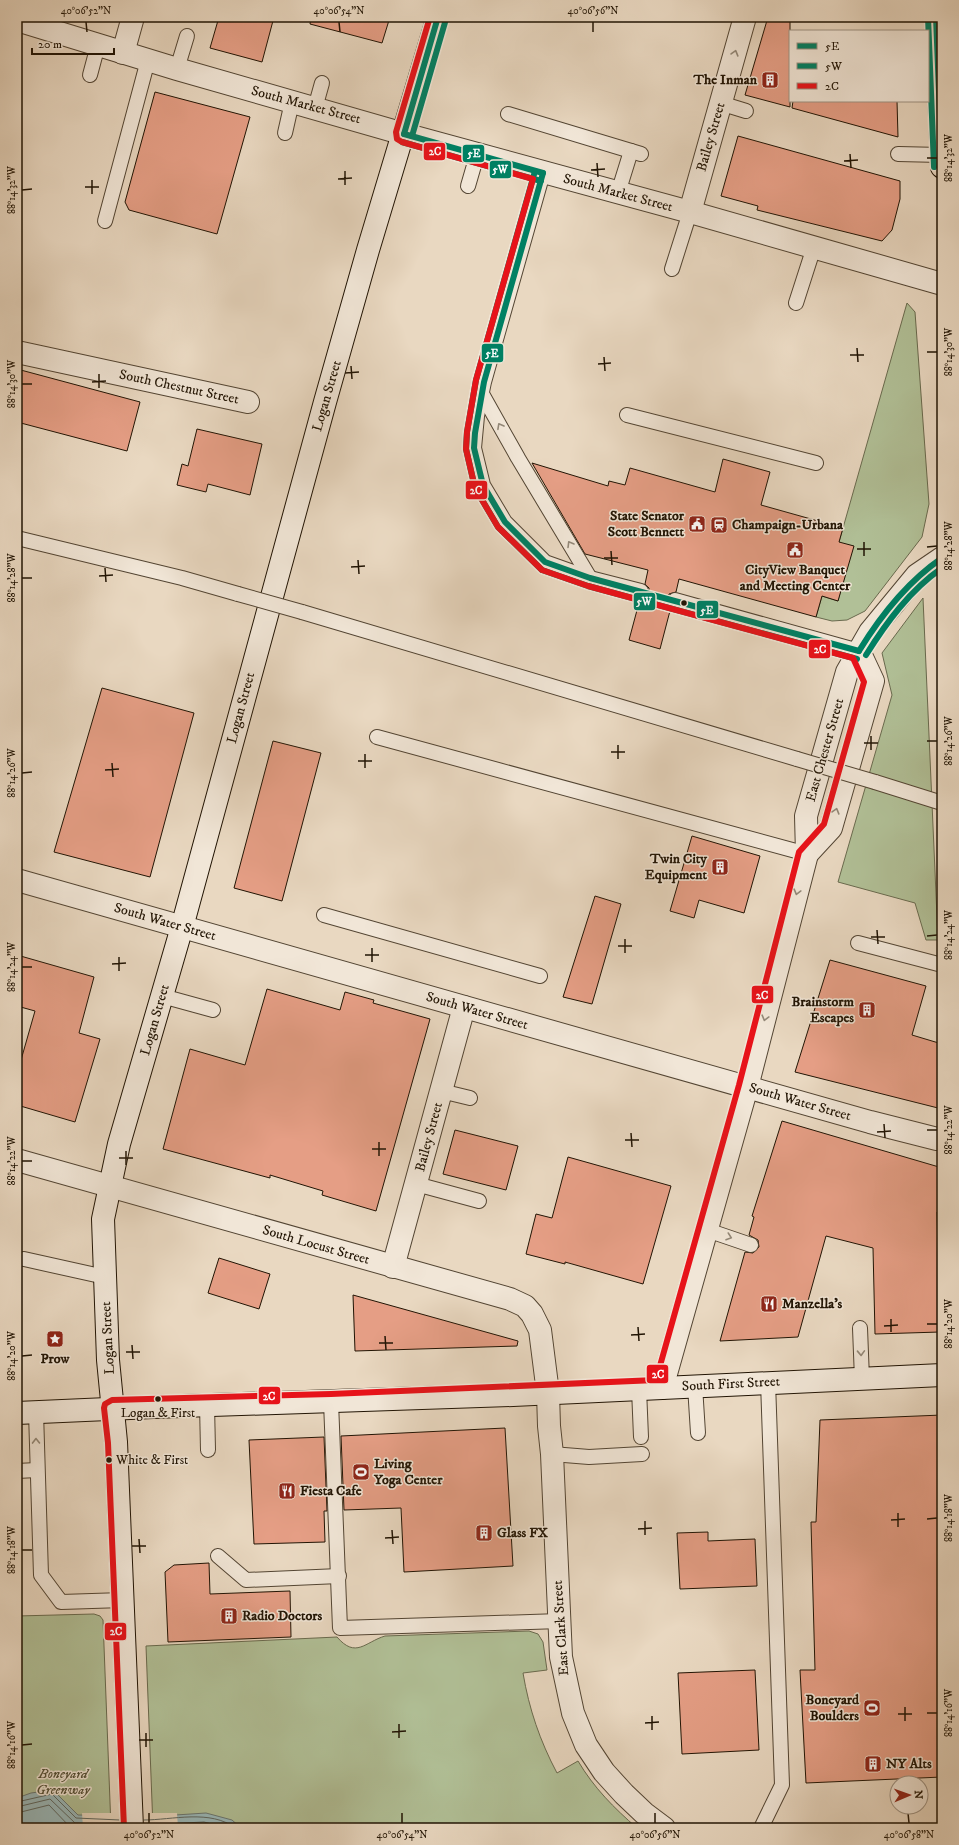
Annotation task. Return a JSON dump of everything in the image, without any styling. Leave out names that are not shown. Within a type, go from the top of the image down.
[{"type":"main road","points":[[936,17],[942,167]]},
{"type":"street","points":[[123,52],[133,17]]},
{"type":"street","name":"Logan Street","points":[[132,1828],[116,1442],[108,1360],[103,1219],[119,1144],[182,927],[323,409],[368,250],[438,17]]},
{"type":"street","name":"Bailey Street","points":[[690,212],[745,17]]},
{"type":"street","name":"South Market Street","points":[[17,20],[178,69],[477,155],[690,212],[942,284]]},
{"type":"street","name":"South Chestnut Street","points":[[17,352],[248,402]]},
{"type":"street","name":"East Chester Street","points":[[662,1388],[747,1087],[807,854],[806,816],[847,672],[870,632],[917,576],[942,558]]},
{"type":"street","name":"South Water Street","points":[[17,880],[937,1140]]},
{"type":"street","name":"Bailey Street","points":[[393,1267],[464,1007]]},
{"type":"street","name":"South Locust Street","points":[[17,1160],[393,1267],[510,1298],[525,1306],[532,1314],[540,1330],[548,1393]]},
{"type":"street","name":"South First Street","points":[[27,1413],[112,1408],[331,1402],[548,1393],[942,1375]]},
{"type":"street","name":"East Clark Street","points":[[548,1393],[561,1657],[572,1713],[586,1745],[604,1772],[644,1813],[664,1828]]},
{"type":"lane","points":[[178,69],[187,36]]},
{"type":"lane","points":[[90,75],[98,45]]},
{"type":"lane","points":[[105,221],[148,60]]},
{"type":"lane","points":[[315,108],[322,83]]},
{"type":"lane","points":[[285,133],[292,102]]},
{"type":"lane","points":[[720,103],[746,110]]},
{"type":"lane","points":[[508,114],[636,153],[618,193]]},
{"type":"lane","points":[[898,154],[942,155]]},
{"type":"lane","points":[[468,186],[477,155]]},
{"type":"lane","points":[[543,173],[484,382],[477,416],[474,448],[483,485],[505,522],[545,562],[590,578],[641,591]]},
{"type":"lane","points":[[672,269],[690,212]]},
{"type":"lane","points":[[796,303],[814,247]]},
{"type":"lane","points":[[482,394],[518,458],[590,578]]},
{"type":"lane","points":[[627,415],[816,463]]},
{"type":"lane","points":[[17,538],[182,578],[302,612],[942,803]]},
{"type":"lane","points":[[675,600],[859,651]]},
{"type":"lane","points":[[377,737],[807,854]]},
{"type":"lane","points":[[324,915],[540,976]]},
{"type":"lane","points":[[858,943],[942,965]]},
{"type":"lane","points":[[162,996],[213,1010]]},
{"type":"lane","points":[[441,1091],[470,1098]]},
{"type":"lane","points":[[416,1184],[480,1201]]},
{"type":"lane","points":[[707,1230],[751,1245]]},
{"type":"lane","points":[[24,1259],[105,1277]]},
{"type":"lane","points":[[860,1328],[862,1379]]},
{"type":"lane","points":[[761,1828],[782,1785],[768,1382]]},
{"type":"lane","points":[[695,1386],[698,1433]]},
{"type":"lane","points":[[639,1389],[641,1437]]},
{"type":"lane","points":[[331,1402],[340,1628],[560,1621]]},
{"type":"lane","points":[[207,1405],[208,1450]]},
{"type":"lane","points":[[27,1413],[37,1470],[41,1575],[61,1602],[123,1600]]},
{"type":"lane","points":[[552,1454],[589,1457],[642,1454]]},
{"type":"lane","points":[[17,1471],[37,1470]]},
{"type":"lane","points":[[218,1556],[246,1580],[339,1576]]},
{"type":"green space","points":[[907,303],[915,312],[929,504],[922,537],[865,611],[847,620],[832,621],[816,617],[822,596],[838,601],[845,574],[839,542]]},
{"type":"green space","points":[[923,598],[938,940],[926,940],[915,903],[838,882],[892,695],[882,653]]},
{"type":"green space","name":"Boneyard Greenway","points":[[94,1614],[100,1616],[103,1620],[111,1828],[17,1828],[17,1616]]},
{"type":"green space","points":[[529,1631],[538,1634],[543,1642],[547,1670],[523,1673],[525,1686],[545,1749],[557,1773],[578,1761],[584,1771],[605,1797],[637,1828],[153,1828],[146,1646],[337,1637],[344,1644],[355,1648],[366,1645],[385,1636]]},
{"type":"water","points":[[53,1790],[78,1815],[160,1816],[206,1813],[232,1820],[241,1828],[17,1828],[17,1798],[31,1793]]},
{"type":"pier","points":[[82,1813],[177,1813],[178,1828],[83,1828]]},
{"type":"building","points":[[219,17],[274,17],[262,62],[210,48]]},
{"type":"building","points":[[311,17],[390,17],[382,43],[310,24]]},
{"type":"building","points":[[768,17],[790,17],[790,107],[745,95]]},
{"type":"building","points":[[155,92],[250,117],[217,234],[129,210],[125,202]]},
{"type":"building","points":[[793,102],[897,102],[898,137],[792,108]]},
{"type":"building","points":[[738,136],[900,181],[900,199],[892,230],[882,241],[757,210],[758,206],[721,196]]},
{"type":"building","points":[[17,369],[140,402],[127,451],[17,422]]},
{"type":"building","points":[[197,429],[262,444],[250,495],[208,484],[206,492],[177,485],[182,464],[188,466]]},
{"type":"building","points":[[723,459],[770,472],[761,505],[843,528],[839,542],[854,546],[838,601],[822,596],[816,617],[679,579],[676,592],[669,594],[667,598],[667,602],[671,607],[660,649],[629,640],[640,599],[647,597],[649,593],[649,588],[645,584],[648,570],[585,554],[532,463],[608,486],[609,481],[625,485],[630,468],[715,492]]},
{"type":"building","points":[[102,688],[194,713],[150,877],[54,852]]},
{"type":"building","points":[[273,741],[321,753],[282,901],[234,888]]},
{"type":"building","name":"Twin City Equipment","points":[[692,836],[760,856],[744,913],[699,900],[694,918],[670,911]]},
{"type":"building","points":[[595,896],[621,904],[592,1004],[563,997]]},
{"type":"building","points":[[17,955],[94,977],[79,1033],[100,1039],[75,1122],[17,1105],[17,1074],[35,1011],[17,1006]]},
{"type":"building","name":"Brainstorm Escapes","points":[[830,960],[926,986],[912,1035],[942,1044],[942,1109],[795,1072]]},
{"type":"building","points":[[267,989],[340,1010],[345,992],[374,1000],[373,1003],[430,1019],[376,1211],[322,1195],[323,1191],[270,1175],[270,1178],[163,1149],[190,1049],[245,1065]]},
{"type":"building","points":[[782,1121],[939,1167],[941,1213],[937,1212],[940,1332],[875,1334],[873,1248],[826,1236],[798,1337],[720,1341],[745,1252],[753,1253],[759,1247],[758,1240],[749,1235],[754,1217],[752,1216]]},
{"type":"building","points":[[455,1130],[518,1146],[506,1190],[443,1174]]},
{"type":"building","points":[[568,1157],[671,1186],[643,1284],[565,1262],[565,1264],[526,1254],[536,1214],[552,1218]]},
{"type":"building","points":[[219,1258],[270,1274],[259,1309],[208,1293]]},
{"type":"building","points":[[353,1295],[518,1341],[517,1346],[355,1351]]},
{"type":"building","points":[[942,1415],[942,1777],[929,1778],[929,1775],[889,1775],[889,1779],[806,1783],[800,1670],[815,1670],[811,1522],[816,1522],[820,1420]]},
{"type":"building","points":[[505,1428],[513,1566],[404,1572],[401,1508],[344,1510],[341,1436]]},
{"type":"building","name":"Fiesta Cafe","points":[[324,1437],[327,1511],[324,1511],[325,1542],[254,1544],[249,1440]]},
{"type":"building","points":[[708,1532],[708,1541],[755,1539],[757,1586],[680,1589],[677,1533]]},
{"type":"building","name":"Radio Doctors","points":[[209,1563],[210,1594],[290,1591],[291,1637],[168,1642],[165,1572],[174,1565]]},
{"type":"building","points":[[755,1670],[759,1750],[682,1754],[678,1673]]},
{"type":"transit line","name":"2C","points":[[124,1828],[108,1443],[104,1408],[105,1404],[112,1400],[331,1394],[656,1380],[739,1085],[799,852],[824,824],[864,682],[853,658],[588,586],[542,570],[498,527],[475,488],[466,449],[467,432],[476,380],[533,179],[402,142],[397,139],[396,132],[430,17]]},
{"type":"transit line","name":"5E","points":[[404,134],[438,17]]},
{"type":"transit line","name":"5W","points":[[928,17],[929,30]]},
{"type":"transit line","name":"5E","points":[[936,17],[942,167]]},
{"type":"transit line","name":"5W","points":[[412,136],[446,19]]},
{"type":"transit line","name":"5W","points":[[929,42],[934,167]]},
{"type":"transit line","name":"5E","points":[[404,134],[543,173]]},
{"type":"transit line","name":"5W","points":[[402,142],[541,181]]},
{"type":"transit line","name":"5W","points":[[535,171],[476,380],[467,432],[466,449],[475,488],[498,527],[542,570],[588,586],[857,659]]},
{"type":"transit line","name":"5E","points":[[543,173],[484,382],[475,433],[474,448],[483,485],[505,522],[545,562],[590,578],[859,651]]},
{"type":"transit line","name":"5E","points":[[859,651],[876,625],[906,588],[929,567],[942,558]]},
{"type":"transit line","name":"5W","points":[[866,655],[890,619],[909,597],[919,586],[942,568]]},
{"type":"place","name":"The Inman","points":[[770,80]]},
{"type":"place","name":"State Senator Scott Bennett","points":[[697,524]]},
{"type":"place","name":"Champaign-Urbana","points":[[719,525]]},
{"type":"place","name":"CityView Banquet and Meeting Center","points":[[795,550]]},
{"type":"place","name":"Twin City Equipment","points":[[720,867]]},
{"type":"place","name":"Brainstorm Escapes","points":[[867,1010]]},
{"type":"place","name":"Manzella's","points":[[769,1304]]},
{"type":"place","name":"Prow","points":[[55,1339]]},
{"type":"place","name":"Logan & First","points":[[158,1399]]},
{"type":"place","name":"White & First","points":[[109,1460]]},
{"type":"place","name":"Living Yoga Center","points":[[361,1472]]},
{"type":"place","name":"Fiesta Cafe","points":[[287,1491]]},
{"type":"place","name":"Glass FX","points":[[484,1533]]},
{"type":"place","name":"Radio Doctors","points":[[229,1616]]},
{"type":"place","name":"Boneyard Boulders","points":[[872,1708]]},
{"type":"place","name":"NY Alts","points":[[873,1764]]}]
